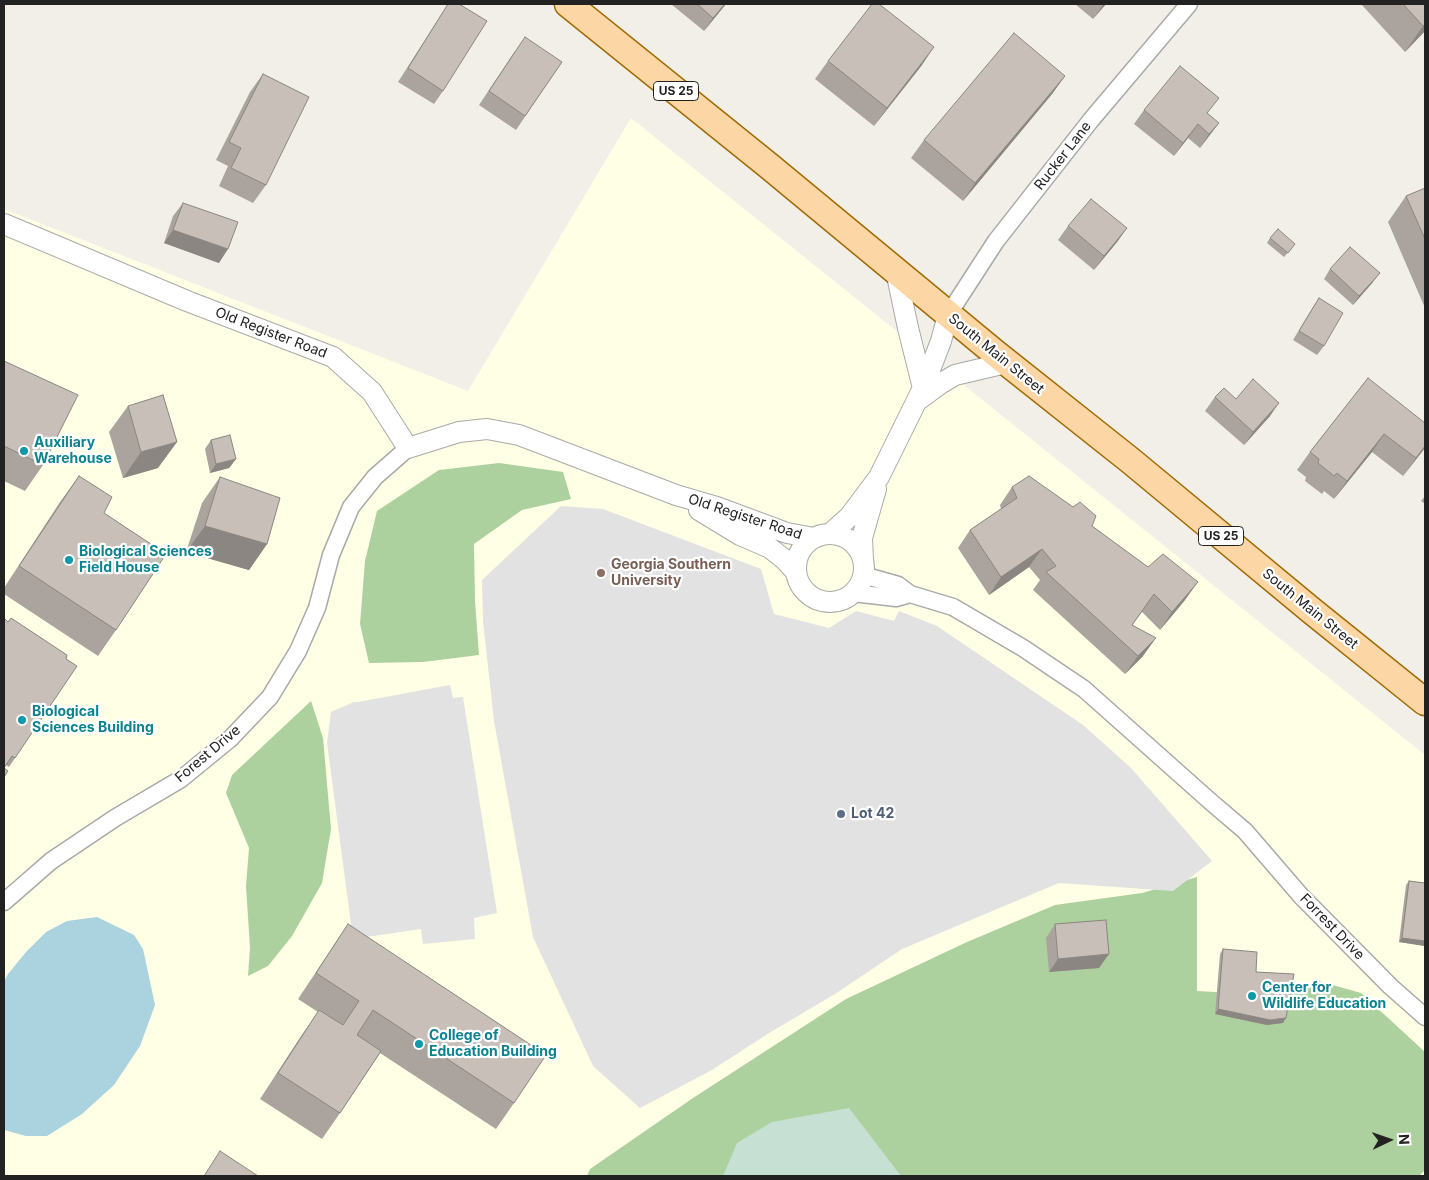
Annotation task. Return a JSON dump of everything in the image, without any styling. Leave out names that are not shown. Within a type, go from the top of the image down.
[{"type":"main road","name":"South Main Street","points":[[582,8],[1006,363],[1131,461],[1304,605],[1425,702]]},
{"type":"street","name":"Rucker Lane","points":[[948,315],[996,241],[1091,120],[1189,4]]},
{"type":"street","name":"Old Register Road","points":[[4,224],[187,301],[333,357],[372,392],[408,448],[459,432],[487,429],[519,435],[676,495],[726,510],[787,533],[842,536],[859,550],[863,568]]},
{"type":"street","points":[[896,272],[908,328],[919,395]]},
{"type":"street","name":"Old Register Road","points":[[863,568],[862,538],[879,477],[919,395],[941,341],[948,315]]},
{"type":"street","name":"Old Register Road","points":[[919,395],[955,375],[1006,363]]},
{"type":"street","name":"Forest Drive","points":[[4,902],[51,861],[115,818],[181,779],[230,739],[270,697],[298,651],[317,608],[331,555],[351,507],[375,477],[408,448]]},
{"type":"street","name":"Old Register Road","points":[[853,593],[836,602],[818,600],[803,590],[799,584],[796,561],[800,551],[806,544],[822,536],[849,517],[879,477]]},
{"type":"street","name":"Old Register Road","points":[[676,495],[740,535],[770,548],[796,572]]},
{"type":"street","points":[[853,593],[859,586],[863,568],[910,594]]},
{"type":"street","points":[[853,593],[896,598],[910,594]]},
{"type":"street","name":"Forrest Drive","points":[[910,594],[953,607],[1023,648],[1084,689],[1214,806],[1245,831],[1301,896],[1390,986],[1425,1017]]},
{"type":"shaded area","name":"Georgia Southern University","points":[[631,118],[1425,755],[1425,1176],[4,1176],[4,209],[468,391]]},
{"type":"shaded area","name":"Lot 42","points":[[561,506],[603,509],[761,569],[774,614],[829,628],[856,611],[894,621],[899,611],[937,626],[1083,725],[1131,768],[1212,861],[1173,891],[1059,883],[902,949],[835,994],[769,1033],[712,1070],[640,1108],[593,1066],[533,937],[494,721],[483,621],[482,580]]},
{"type":"shaded area","points":[[450,685],[453,698],[463,697],[497,913],[474,918],[475,939],[423,944],[421,929],[353,939],[327,743],[331,712],[354,702]]},
{"type":"shaded area","points":[[849,1108],[901,1176],[723,1176],[737,1143],[772,1122]]},
{"type":"green space","points":[[499,463],[563,472],[571,499],[522,510],[474,544],[475,601],[479,655],[423,662],[369,663],[360,624],[365,561],[377,511],[439,470]]},
{"type":"green space","points":[[311,701],[323,738],[331,829],[322,883],[292,936],[268,966],[248,976],[250,948],[246,886],[249,848],[226,793],[232,775]]},
{"type":"green space","points":[[1197,877],[1197,991],[1284,996],[1319,981],[1361,993],[1425,1052],[1425,1170],[1419,1176],[587,1176],[590,1169],[693,1098],[846,999],[967,942],[1055,905],[1142,893]]},
{"type":"water","points":[[97,917],[134,935],[143,949],[155,1005],[140,1046],[114,1085],[82,1114],[47,1136],[26,1136],[4,1130],[4,982],[8,974],[26,952],[46,932],[67,921]]},
{"type":"building","points":[[448,4],[459,4],[487,21],[443,91],[408,68]]},
{"type":"building","points":[[697,4],[725,4],[713,18]]},
{"type":"building","points":[[872,4],[879,4],[934,47],[887,108],[828,61]]},
{"type":"building","points":[[1403,4],[1425,4],[1425,24],[1423,26]]},
{"type":"building","points":[[1014,33],[1065,76],[975,183],[924,140]]},
{"type":"building","points":[[525,37],[562,62],[525,116],[489,91]]},
{"type":"building","points":[[1180,66],[1219,98],[1207,113],[1219,123],[1209,134],[1198,124],[1183,143],[1144,110]]},
{"type":"building","points":[[263,74],[309,97],[266,185],[231,168],[241,148],[229,142]]},
{"type":"building","points":[[1425,188],[1425,239],[1406,196]]},
{"type":"building","points":[[1091,199],[1127,228],[1104,256],[1068,226]]},
{"type":"building","points":[[183,203],[238,222],[228,249],[173,230]]},
{"type":"building","points":[[1278,229],[1295,244],[1288,253],[1270,238]]},
{"type":"building","points":[[1350,247],[1380,273],[1359,296],[1330,269]]},
{"type":"building","points":[[1319,298],[1343,313],[1324,346],[1299,331]]},
{"type":"building","points":[[4,361],[78,395],[43,465],[4,446]]},
{"type":"building","points":[[1368,378],[1425,423],[1425,446],[1416,458],[1384,434],[1347,481],[1337,473],[1334,476],[1318,463],[1319,459],[1310,452]]},
{"type":"building","points":[[1253,379],[1279,403],[1253,432],[1215,397],[1224,388],[1236,399]]},
{"type":"building","points":[[163,395],[177,442],[141,452],[128,406]]},
{"type":"building","points":[[230,435],[236,459],[216,464],[211,440]]},
{"type":"building","name":"Biological Sciences Field House","points":[[79,476],[112,497],[104,513],[166,554],[116,630],[19,566]]},
{"type":"building","points":[[1029,476],[1073,507],[1080,502],[1096,516],[1092,526],[1148,567],[1163,554],[1198,582],[1172,612],[1154,594],[1132,625],[1156,638],[1138,656],[1046,572],[1056,566],[1042,549],[1001,577],[970,530],[1017,498],[1012,487]]},
{"type":"building","points":[[220,477],[280,498],[267,544],[205,526]]},
{"type":"building","name":"Biological Sciences Building","points":[[4,618],[8,622],[11,618],[67,655],[66,659],[77,666],[15,758],[12,756],[4,768]]},
{"type":"building","points":[[4,768],[8,771],[4,777]]},
{"type":"building","points":[[1409,881],[1425,883],[1425,941],[1402,938]]},
{"type":"building","points":[[1106,920],[1109,954],[1058,959],[1055,924]]},
{"type":"building","points":[[348,924],[546,1055],[514,1103],[373,1010],[357,1035],[381,1051],[340,1113],[278,1073],[319,1010],[343,1025],[359,1001],[316,973]]},
{"type":"building","name":"Center for Wildlife Education","points":[[1223,949],[1257,952],[1256,972],[1294,974],[1286,1018],[1270,1020],[1218,1009]]},
{"type":"building","points":[[220,1151],[258,1176],[204,1176]]},
{"type":"place","name":"Auxiliary Warehouse","points":[[24,451]]},
{"type":"place","name":"Biological Sciences Field House","points":[[69,560]]},
{"type":"place","name":"Georgia Southern University","points":[[601,573]]},
{"type":"place","name":"Biological Sciences Building","points":[[22,720]]},
{"type":"place","name":"Lot 42","points":[[841,814]]},
{"type":"place","name":"Center for Wildlife Education","points":[[1252,996]]},
{"type":"place","name":"College of Education Building","points":[[419,1044]]}]
